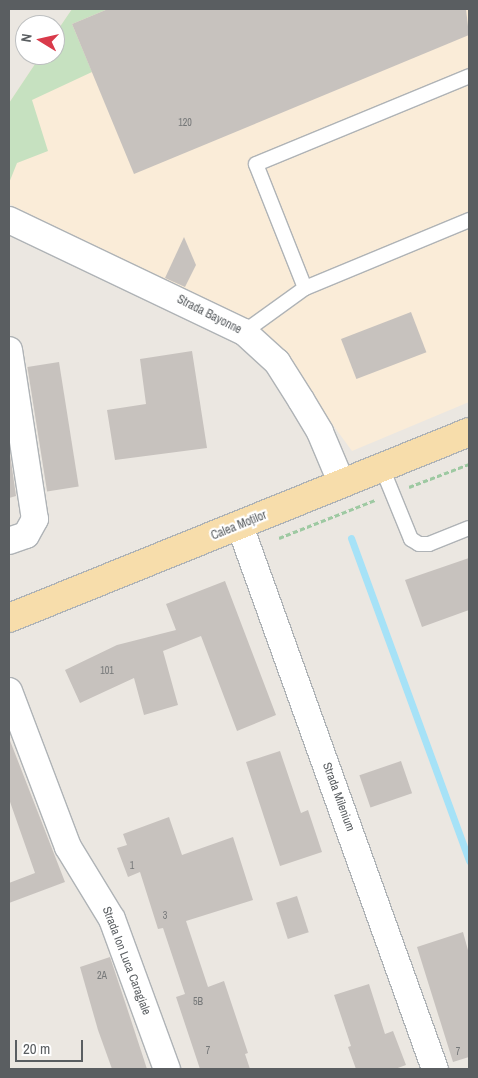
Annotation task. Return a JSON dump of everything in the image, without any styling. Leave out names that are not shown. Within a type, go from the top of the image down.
[{"type":"main road","name":"Calea Moților","points":[[9,618],[469,432]]},
{"type":"street","name":"Strada Bayonne","points":[[9,220],[244,332],[277,362],[320,432],[342,484]]},
{"type":"street","points":[[9,350],[35,519],[26,535],[9,541]]},
{"type":"street","name":"Strada Milenium","points":[[240,526],[435,1069]]},
{"type":"street","name":"Strada Ion Luca Caragiale","points":[[9,691],[68,847],[112,919],[167,1069]]},
{"type":"lane","points":[[305,288],[256,164],[469,76]]},
{"type":"lane","points":[[244,332],[305,288],[469,220]]},
{"type":"lane","points":[[382,468],[411,539],[419,544],[429,544],[469,528]]},
{"type":"shaded area","points":[[72,9],[469,9],[469,402],[352,451],[272,342],[213,305],[9,204],[9,103],[34,65],[65,65],[65,19]]},
{"type":"green space","points":[[72,9],[108,9],[72,24],[92,72],[32,100],[48,151],[17,163],[9,183],[9,103],[34,65],[65,65],[65,19]]},
{"type":"building","points":[[108,9],[466,9],[469,35],[134,174],[72,24]]},
{"type":"building","points":[[184,237],[196,265],[185,287],[165,278]]},
{"type":"building","points":[[411,312],[426,352],[356,379],[341,339]]},
{"type":"building","points":[[192,351],[207,448],[115,460],[107,410],[146,404],[140,359]]},
{"type":"building","points":[[59,362],[79,486],[47,491],[27,367]]},
{"type":"building","points":[[9,447],[16,496],[9,498]]},
{"type":"building","points":[[469,558],[469,610],[422,627],[405,580]]},
{"type":"building","points":[[225,581],[276,715],[237,731],[201,636],[163,651],[178,705],[144,715],[134,678],[80,703],[65,670],[117,645],[176,630],[166,604]]},
{"type":"building","points":[[9,738],[65,882],[9,903],[9,883],[35,873],[9,799]]},
{"type":"building","points":[[280,751],[301,813],[308,810],[322,852],[280,866],[246,762]]},
{"type":"building","points":[[401,761],[412,793],[370,807],[359,775]]},
{"type":"building","points":[[169,817],[182,855],[233,837],[253,900],[186,921],[208,987],[224,981],[248,1053],[245,1054],[250,1069],[200,1069],[176,997],[185,994],[163,928],[158,929],[140,872],[128,877],[117,848],[127,845],[123,834]]},
{"type":"building","points":[[297,896],[309,932],[288,939],[276,903]]},
{"type":"building","points":[[463,932],[469,954],[469,1057],[453,1062],[417,947]]},
{"type":"building","points":[[110,957],[147,1069],[112,1069],[98,1030],[80,967]]},
{"type":"building","points":[[369,984],[385,1034],[393,1031],[406,1065],[395,1069],[356,1069],[348,1047],[351,1046],[334,995]]},
{"type":"waterway","points":[[351,538],[469,861]]}]
